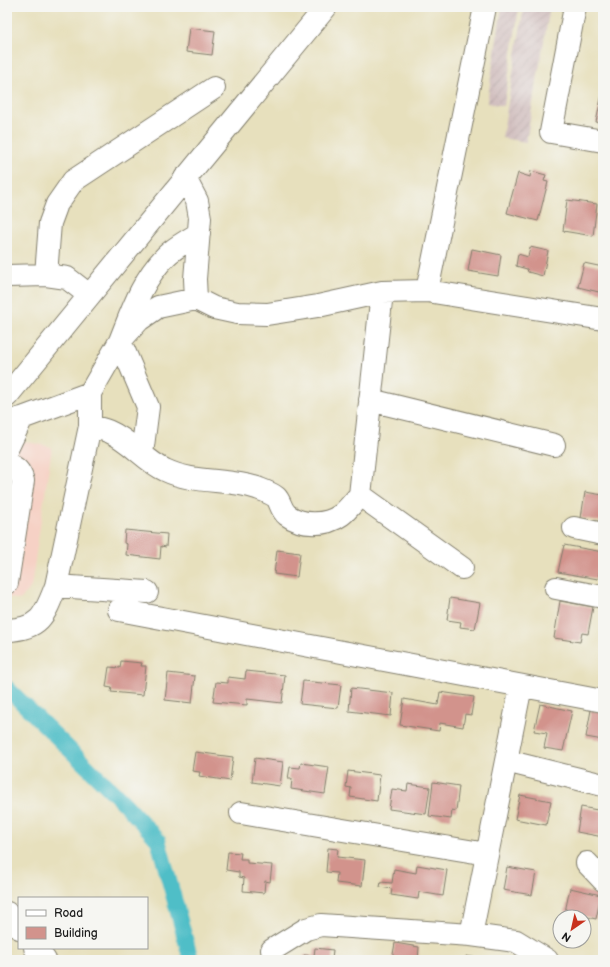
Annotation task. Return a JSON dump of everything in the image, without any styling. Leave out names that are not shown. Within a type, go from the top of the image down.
[{"type":"street","points":[[427,291],[485,7]]},
{"type":"street","points":[[575,7],[552,132],[603,141]]},
{"type":"street","points":[[7,396],[185,178],[314,12]]},
{"type":"street","points":[[46,275],[50,223],[57,204],[73,181],[214,88]]},
{"type":"street","points":[[185,178],[198,201],[200,218],[195,279],[196,299]]},
{"type":"street","points":[[7,630],[19,630],[35,624],[47,610],[56,586],[90,426],[90,393],[120,341],[137,298],[148,278],[166,256],[199,233]]},
{"type":"street","points":[[7,276],[46,275],[67,278],[89,295]]},
{"type":"street","points":[[120,341],[138,320],[158,307],[196,299],[214,308],[237,314],[267,314],[318,306],[382,292],[427,291],[603,319]]},
{"type":"street","points":[[90,426],[110,431],[164,470],[184,478],[235,483],[266,492],[276,497],[281,509],[287,515],[299,521],[311,523],[327,522],[341,515],[360,495],[382,292]]},
{"type":"street","points":[[120,341],[148,407],[142,454]]},
{"type":"street","points":[[7,449],[15,420],[90,393]]},
{"type":"street","points":[[370,400],[554,445]]},
{"type":"street","points":[[7,464],[14,467],[21,473],[23,481],[7,582]]},
{"type":"street","points":[[360,495],[462,568]]},
{"type":"street","points":[[574,528],[603,534]]},
{"type":"street","points":[[56,586],[147,592]]},
{"type":"street","points":[[556,588],[603,597]]},
{"type":"street","points":[[118,610],[603,701]]},
{"type":"street","points":[[471,935],[521,686]]},
{"type":"street","points":[[506,761],[603,785]]},
{"type":"street","points":[[241,813],[487,854]]},
{"type":"street","points":[[587,863],[603,880]]},
{"type":"street","points":[[7,914],[18,927]]},
{"type":"street","points":[[272,950],[306,929],[322,925],[471,935],[516,941],[547,960]]},
{"type":"street","points":[[36,949],[45,960]]},
{"type":"shaded area","points":[[502,7],[519,7],[504,106],[487,103]]},
{"type":"shaded area","points":[[524,7],[550,7],[526,142],[502,138]]},
{"type":"shaded area","points":[[7,438],[52,447],[31,587],[20,600],[7,597]]},
{"type":"building","points":[[189,28],[215,31],[212,55],[186,52]]},
{"type":"building","points":[[603,94],[603,123],[596,122]]},
{"type":"building","points":[[531,171],[546,175],[544,181],[548,182],[538,221],[507,213],[518,173],[530,177]]},
{"type":"building","points":[[567,200],[597,204],[593,236],[563,231]]},
{"type":"building","points":[[530,247],[548,251],[543,276],[528,272],[527,269],[516,266],[518,254],[528,257]]},
{"type":"building","points":[[472,249],[501,255],[498,276],[468,271]]},
{"type":"building","points":[[584,263],[603,267],[603,293],[578,287]]},
{"type":"building","points":[[7,492],[11,493],[8,511],[7,511]]},
{"type":"building","points":[[585,492],[603,495],[603,522],[581,518]]},
{"type":"building","points":[[125,530],[167,534],[166,547],[161,546],[160,559],[126,555],[127,544],[124,543]]},
{"type":"building","points":[[564,545],[603,552],[598,579],[558,572]]},
{"type":"building","points":[[277,550],[300,553],[297,577],[274,574]]},
{"type":"building","points":[[450,598],[480,603],[475,629],[460,627],[461,622],[447,620]]},
{"type":"building","points":[[560,601],[593,607],[588,634],[582,633],[580,642],[554,638]]},
{"type":"building","points":[[121,661],[142,663],[141,666],[146,666],[143,695],[111,692],[112,688],[106,687],[109,667],[120,668]]},
{"type":"building","points":[[246,671],[285,675],[282,703],[247,699],[247,705],[213,702],[216,682],[228,683],[228,677],[245,679]]},
{"type":"building","points":[[168,673],[195,676],[192,703],[165,700]]},
{"type":"building","points":[[303,681],[341,685],[338,708],[300,704]]},
{"type":"building","points":[[351,688],[393,693],[391,716],[349,711]]},
{"type":"building","points":[[440,692],[474,697],[471,715],[465,714],[463,727],[440,723],[439,731],[400,725],[404,699],[438,705]]},
{"type":"building","points":[[540,704],[572,711],[563,751],[544,748],[547,733],[534,731]]},
{"type":"building","points":[[591,710],[603,712],[603,740],[586,737]]},
{"type":"building","points":[[195,752],[233,757],[230,781],[199,776],[200,772],[192,771]]},
{"type":"building","points":[[255,758],[283,762],[280,786],[252,782]]},
{"type":"building","points":[[301,763],[329,767],[325,794],[291,789],[292,779],[288,779],[290,767],[300,768]]},
{"type":"building","points":[[348,771],[380,775],[377,801],[350,797],[351,788],[346,787]]},
{"type":"building","points":[[433,782],[459,786],[456,811],[452,810],[451,819],[429,816]]},
{"type":"building","points":[[408,784],[430,787],[426,814],[389,809],[392,789],[407,791]]},
{"type":"building","points":[[520,795],[551,801],[546,825],[515,819]]},
{"type":"building","points":[[581,807],[603,811],[603,837],[577,832]]},
{"type":"building","points":[[328,848],[338,849],[337,857],[365,860],[362,886],[336,883],[337,873],[326,872]]},
{"type":"building","points":[[228,852],[241,853],[240,859],[247,859],[247,863],[272,865],[270,882],[265,881],[264,893],[243,891],[244,878],[239,877],[239,872],[226,870]]},
{"type":"building","points":[[417,865],[447,870],[443,896],[419,892],[418,899],[391,895],[392,889],[380,887],[381,882],[392,883],[394,869],[416,873]]},
{"type":"building","points":[[507,867],[536,872],[532,895],[503,890]]},
{"type":"building","points":[[570,888],[601,895],[596,919],[592,918],[592,909],[566,909]]},
{"type":"building","points":[[395,943],[419,947],[418,960],[392,960]]},
{"type":"building","points":[[315,948],[333,950],[332,960],[303,960],[304,955],[314,956]]},
{"type":"building","points":[[466,956],[484,959],[484,960],[465,960]]},
{"type":"building","points":[[256,958],[289,958],[289,960],[256,960]]},
{"type":"waterway","points":[[7,688],[123,802],[158,840],[191,960]]}]
